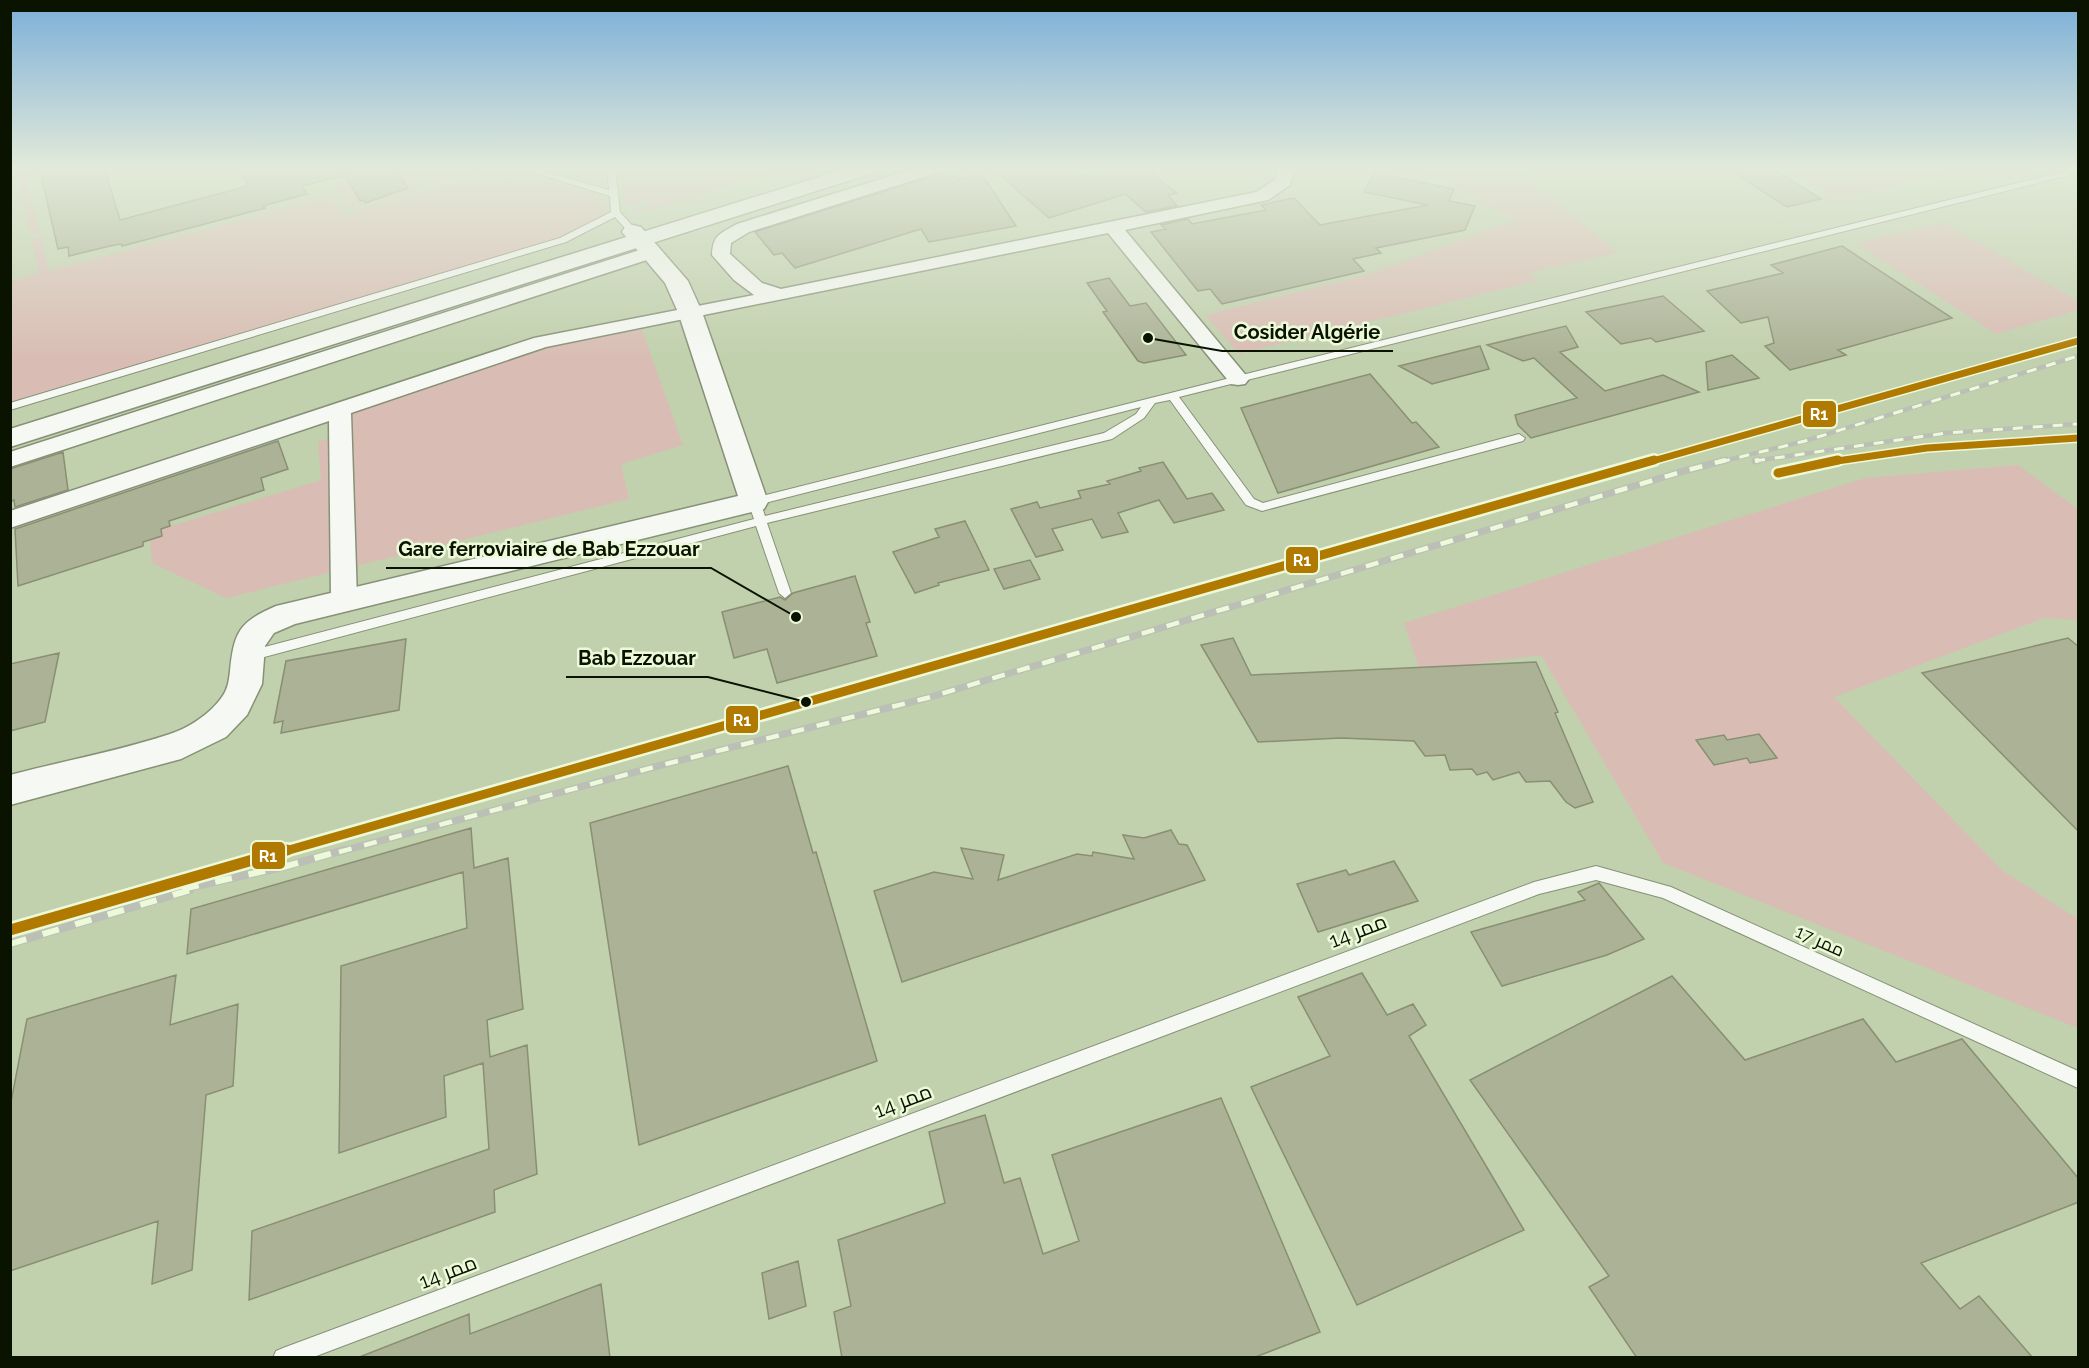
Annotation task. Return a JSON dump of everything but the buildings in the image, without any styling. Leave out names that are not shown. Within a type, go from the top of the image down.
[{"type":"main road","points":[[10,438],[646,231]]},
{"type":"main road","points":[[10,429],[647,231]]},
{"type":"main road","points":[[10,790],[181,745],[214,727],[234,706],[245,684],[249,643],[263,625],[287,614],[344,599],[757,511],[690,312],[676,281],[636,234]]},
{"type":"street","points":[[738,231],[722,241],[721,255],[758,291],[768,295],[781,295]]},
{"type":"street","points":[[10,520],[541,342],[1094,231]]},
{"type":"street","points":[[1116,231],[1238,378]]},
{"type":"street","points":[[10,460],[636,234]]},
{"type":"street","points":[[340,409],[344,599]]},
{"type":"lane","points":[[10,407],[563,240],[636,234],[634,231]]},
{"type":"lane","points":[[249,656],[757,511],[1238,378],[1836,231]]},
{"type":"lane","points":[[1173,396],[1250,502],[1262,507],[1519,438]]},
{"type":"lane","points":[[757,511],[1108,436],[1140,416],[1150,402]]},
{"type":"lane","points":[[757,511],[785,593]]},
{"type":"lane","name":"ممر 17","points":[[1539,887],[1596,873],[1666,892],[2079,1080]]},
{"type":"lane","name":"ممر 14","points":[[283,1358],[1539,887]]},
{"type":"shaded area","points":[[30,231],[39,231],[40,233],[31,235]]},
{"type":"shaded area","points":[[200,231],[576,231],[554,240],[11,403],[11,281],[39,273],[32,239],[41,236],[49,271]]},
{"type":"shaded area","points":[[1487,231],[1591,231],[1618,253],[1529,272],[1539,280],[1239,354],[1205,315],[1367,275]]},
{"type":"shaded area","points":[[1910,231],[1957,231],[2078,301],[2078,310],[1996,334],[1856,243]]},
{"type":"shaded area","points":[[641,327],[683,445],[621,464],[629,499],[226,598],[152,563],[150,540],[161,529],[321,480],[318,442],[351,434],[349,411],[539,347]]},
{"type":"shaded area","points":[[2018,465],[2078,509],[2078,620],[2044,618],[1834,697],[2003,871],[2078,919],[2078,1028],[1663,863],[1541,655],[1420,671],[1404,623],[1865,478]]},
{"type":"railway","points":[[1649,462],[2078,341]]},
{"type":"railway","points":[[1720,462],[1805,441],[2078,356]]},
{"type":"railway","points":[[1759,460],[1755,461],[1946,433],[2078,424]]},
{"type":"railway","points":[[282,852],[1654,460]]},
{"type":"railway","points":[[339,852],[658,766],[927,698],[1726,460]]},
{"type":"railway","points":[[10,930],[287,850]]},
{"type":"railway","points":[[182,889],[283,867],[344,850]]},
{"type":"railway","points":[[10,944],[190,890]]},
{"type":"transit line","name":"R1","points":[[10,930],[1135,607],[2078,341]]},
{"type":"transit line","name":"R1","points":[[1778,473],[1890,452],[2002,441],[2078,438]]},
{"type":"place","name":"Cosider Algérie","points":[[1148,338]]},
{"type":"place","name":"Gare ferroviaire de Bab Ezzouar","points":[[796,617]]},
{"type":"place","name":"Bab Ezzouar","points":[[806,702]]}]
